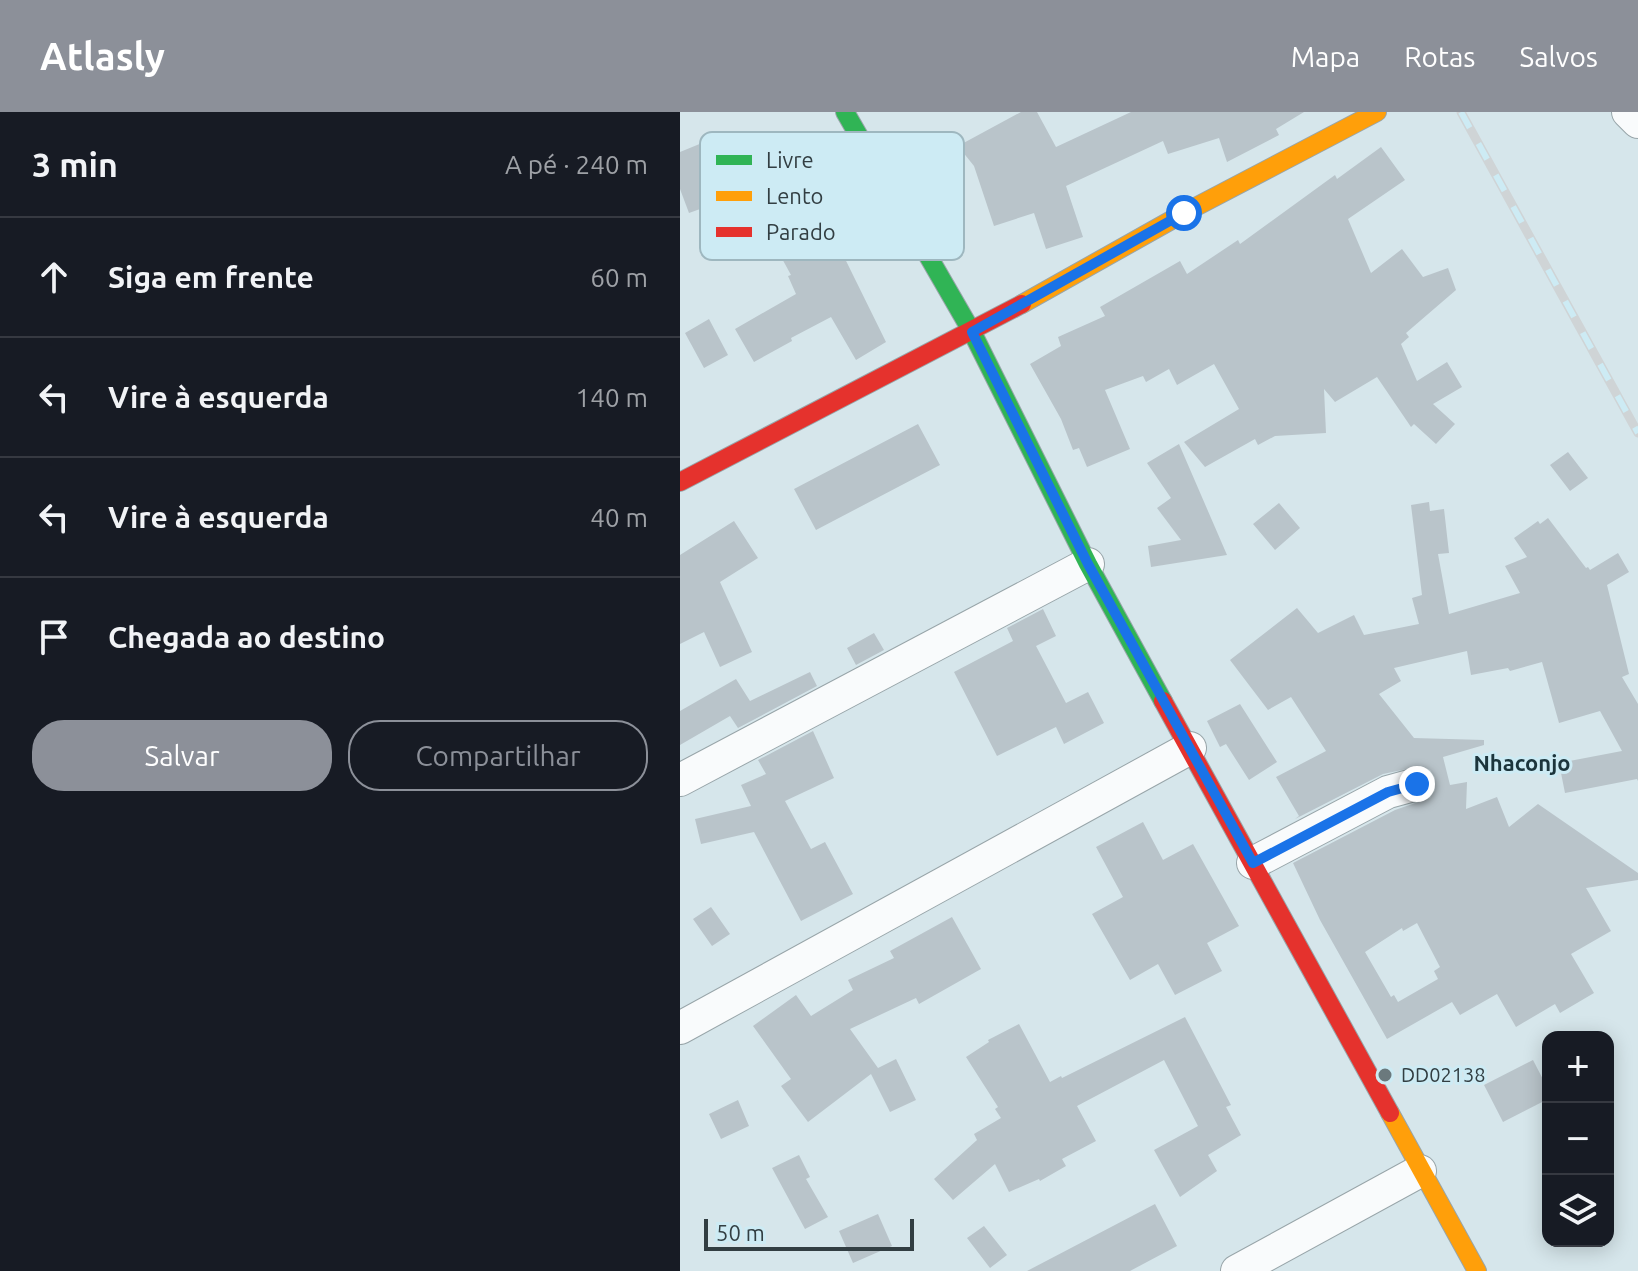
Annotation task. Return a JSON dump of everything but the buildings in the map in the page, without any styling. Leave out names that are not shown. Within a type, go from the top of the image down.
[{"type":"main road","points":[[845,112],[857,132]]},
{"type":"main road","points":[[680,482],[972,332],[1184,213],[1377,112]]},
{"type":"main road","points":[[930,260],[972,332],[1088,564],[1477,1271]]},
{"type":"street","points":[[1628,112],[1638,122]]},
{"type":"street","points":[[680,780],[1088,564]]},
{"type":"street","points":[[680,1028],[1190,748]]},
{"type":"street","points":[[1253,863],[1388,792],[1417,784]]},
{"type":"street","points":[[1237,1271],[1420,1171]]},
{"type":"railway","points":[[1461,112],[1638,433]]},
{"type":"traffic: fast","points":[[845,112],[857,132]]},
{"type":"traffic: fast","points":[[930,260],[972,332],[1088,564],[1163,701]]},
{"type":"traffic: slow","points":[[1022,304],[1184,213],[1377,112]]},
{"type":"traffic: slow","points":[[1390,1113],[1477,1271]]},
{"type":"traffic: jam","points":[[680,482],[1022,304]]},
{"type":"traffic: jam","points":[[1163,701],[1390,1113]]},
{"type":"place","name":"DD02138","points":[[1385,1075]]},
{"type":"district","name":"Nhaconjo","points":[[1522,763]]},
{"type":"route","points":[[1184,213],[972,332],[1088,564],[1253,863],[1388,792],[1417,784]]}]
